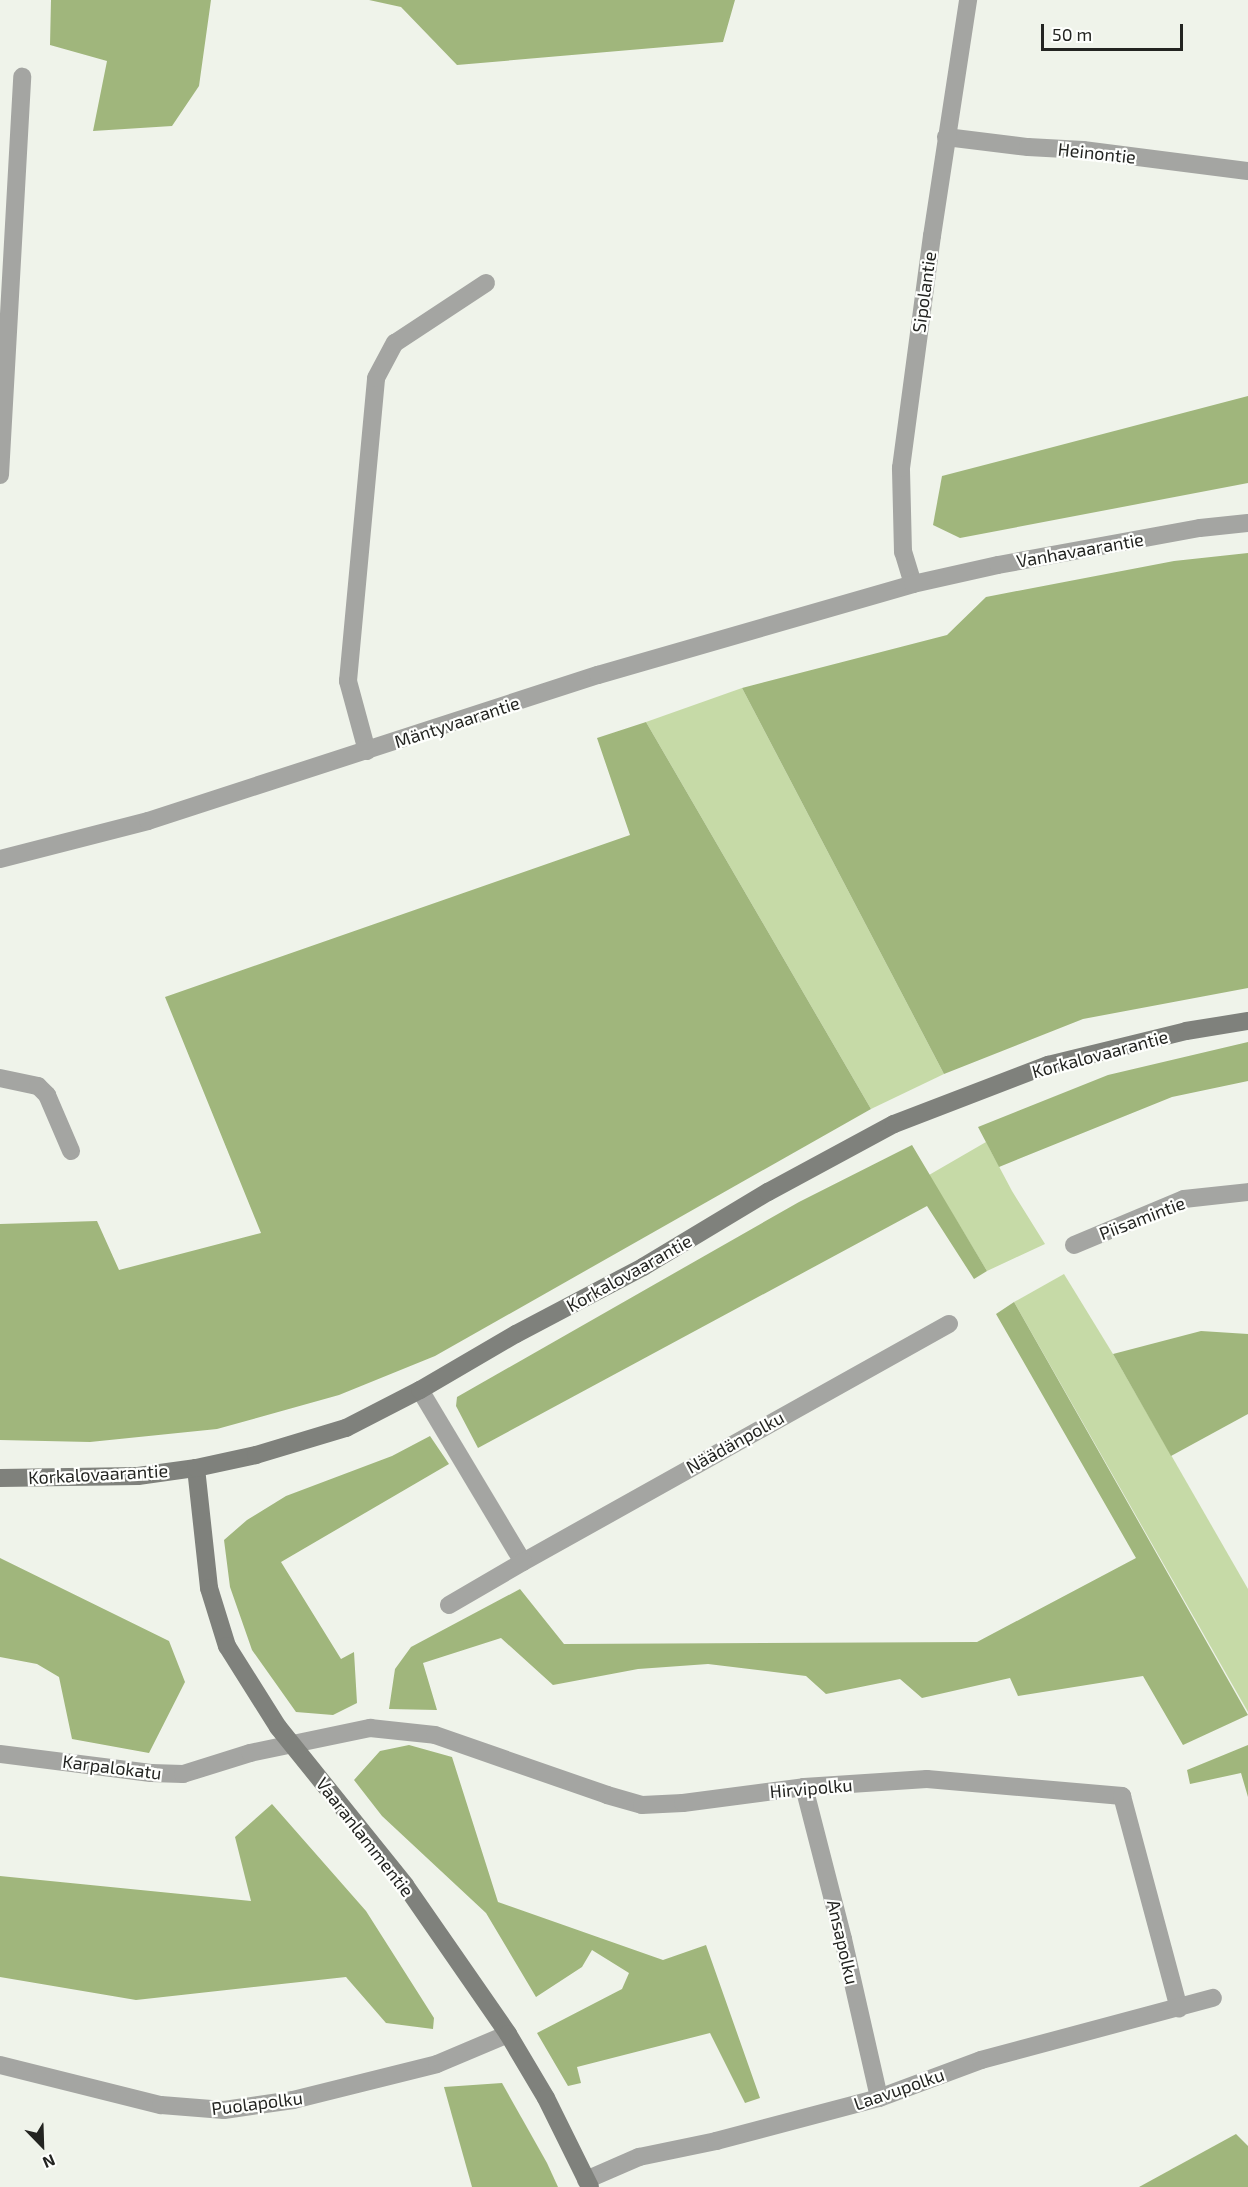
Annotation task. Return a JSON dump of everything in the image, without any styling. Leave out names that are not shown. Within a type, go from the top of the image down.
[{"type":"street","name":"Sipolantie","points":[[914,584],[903,552],[901,468],[946,136],[968,0]]},
{"type":"street","points":[[0,475],[22,77]]},
{"type":"street","name":"Heinontie","points":[[946,136],[1028,147],[1083,150],[1248,171]]},
{"type":"street","points":[[368,751],[348,681],[376,378],[395,343],[486,283]]},
{"type":"street","name":"Vanhavaarantie","points":[[914,584],[998,565],[1188,530],[1248,523]]},
{"type":"street","name":"Mäntyvaarantie","points":[[0,859],[148,821],[598,675],[914,584]]},
{"type":"street","name":"Korkalovaarantie","points":[[0,1478],[138,1476],[196,1468],[256,1455],[346,1428],[420,1390],[516,1334],[643,1268],[768,1192],[894,1124],[1048,1065],[1186,1031],[1248,1021]]},
{"type":"street","points":[[0,1078],[38,1086],[47,1095],[71,1150]]},
{"type":"street","name":"Piisamintie","points":[[1074,1245],[1184,1199],[1248,1192]]},
{"type":"street","name":"Näädänpolku","points":[[449,1605],[949,1324]]},
{"type":"street","points":[[420,1390],[523,1562]]},
{"type":"street","name":"Vaaranlammentie","points":[[196,1468],[209,1588],[227,1646],[278,1727],[405,1885],[508,2034],[546,2098],[588,2183]]},
{"type":"street","name":"Hirvipolku","points":[[293,1746],[334,1734],[370,1728],[414,1731],[466,1745],[607,1796],[642,1805],[683,1803],[804,1787],[927,1779],[1122,1796],[1179,2009]]},
{"type":"street","name":"Karpalokatu","points":[[0,1754],[151,1773],[183,1774],[250,1753],[293,1746]]},
{"type":"street","name":"Ansapolku","points":[[804,1787],[843,1939],[879,2098]]},
{"type":"street","name":"Laavupolku","points":[[588,2183],[639,2157],[716,2141],[879,2098],[981,2060],[1179,2009],[1213,1998]]},
{"type":"street","name":"Puolapolku","points":[[0,2065],[161,2105],[224,2110],[293,2100],[437,2064],[508,2034]]},
{"type":"green space","points":[[51,0],[211,0],[199,86],[172,126],[93,131],[107,61],[50,45]]},
{"type":"green space","points":[[369,0],[735,0],[723,42],[457,65],[401,7]]},
{"type":"green space","points":[[1248,396],[1248,483],[960,538],[933,525],[942,476]]},
{"type":"green space","points":[[1248,553],[1248,988],[1083,1019],[944,1074],[742,688],[947,635],[986,597],[1174,561]]},
{"type":"green space","points":[[742,688],[944,1074],[871,1109],[646,722]]},
{"type":"green space","points":[[646,722],[871,1109],[435,1356],[339,1395],[217,1429],[90,1442],[0,1440],[0,1224],[97,1221],[119,1270],[261,1233],[165,997],[630,835],[597,738]]},
{"type":"green space","points":[[1248,1042],[1248,1081],[1172,1097],[999,1167],[978,1127],[1108,1075]]},
{"type":"green space","points":[[986,1142],[1012,1191],[1045,1244],[987,1271],[929,1175]]},
{"type":"green space","points":[[912,1145],[987,1271],[974,1279],[927,1206],[478,1448],[456,1406],[457,1397],[799,1202]]},
{"type":"green space","points":[[1064,1274],[1113,1354],[1248,1589],[1248,1712],[1014,1302]]},
{"type":"green space","points":[[1014,1302],[1248,1715],[1183,1745],[1143,1676],[1018,1696],[1010,1678],[922,1698],[900,1679],[826,1694],[806,1676],[708,1664],[638,1669],[553,1685],[501,1638],[423,1663],[437,1710],[389,1709],[395,1669],[411,1647],[520,1589],[564,1644],[977,1642],[1136,1558],[996,1314]]},
{"type":"green space","points":[[1201,1331],[1248,1334],[1248,1414],[1171,1456],[1113,1354]]},
{"type":"green space","points":[[430,1436],[449,1464],[281,1562],[341,1659],[354,1652],[357,1703],[333,1715],[296,1712],[252,1650],[230,1587],[224,1540],[247,1520],[286,1496],[392,1456]]},
{"type":"green space","points":[[0,1558],[169,1641],[185,1682],[149,1753],[72,1739],[59,1677],[37,1664],[0,1657]]},
{"type":"green space","points":[[409,1745],[452,1757],[498,1902],[663,1960],[706,1945],[760,2098],[745,2103],[710,2033],[577,2067],[581,2083],[568,2086],[537,2033],[622,1989],[629,1973],[592,1950],[582,1967],[536,1997],[486,1913],[382,1816],[354,1780],[380,1751]]},
{"type":"green space","points":[[1248,1745],[1248,1797],[1241,1773],[1190,1784],[1187,1770]]},
{"type":"green space","points":[[272,1804],[366,1911],[434,2018],[433,2029],[386,2023],[346,1977],[136,2000],[0,1977],[0,1876],[251,1901],[235,1837]]},
{"type":"green space","points":[[502,2083],[558,2187],[472,2187],[444,2087]]},
{"type":"green space","points":[[1236,2134],[1248,2146],[1248,2187],[1139,2187]]}]
